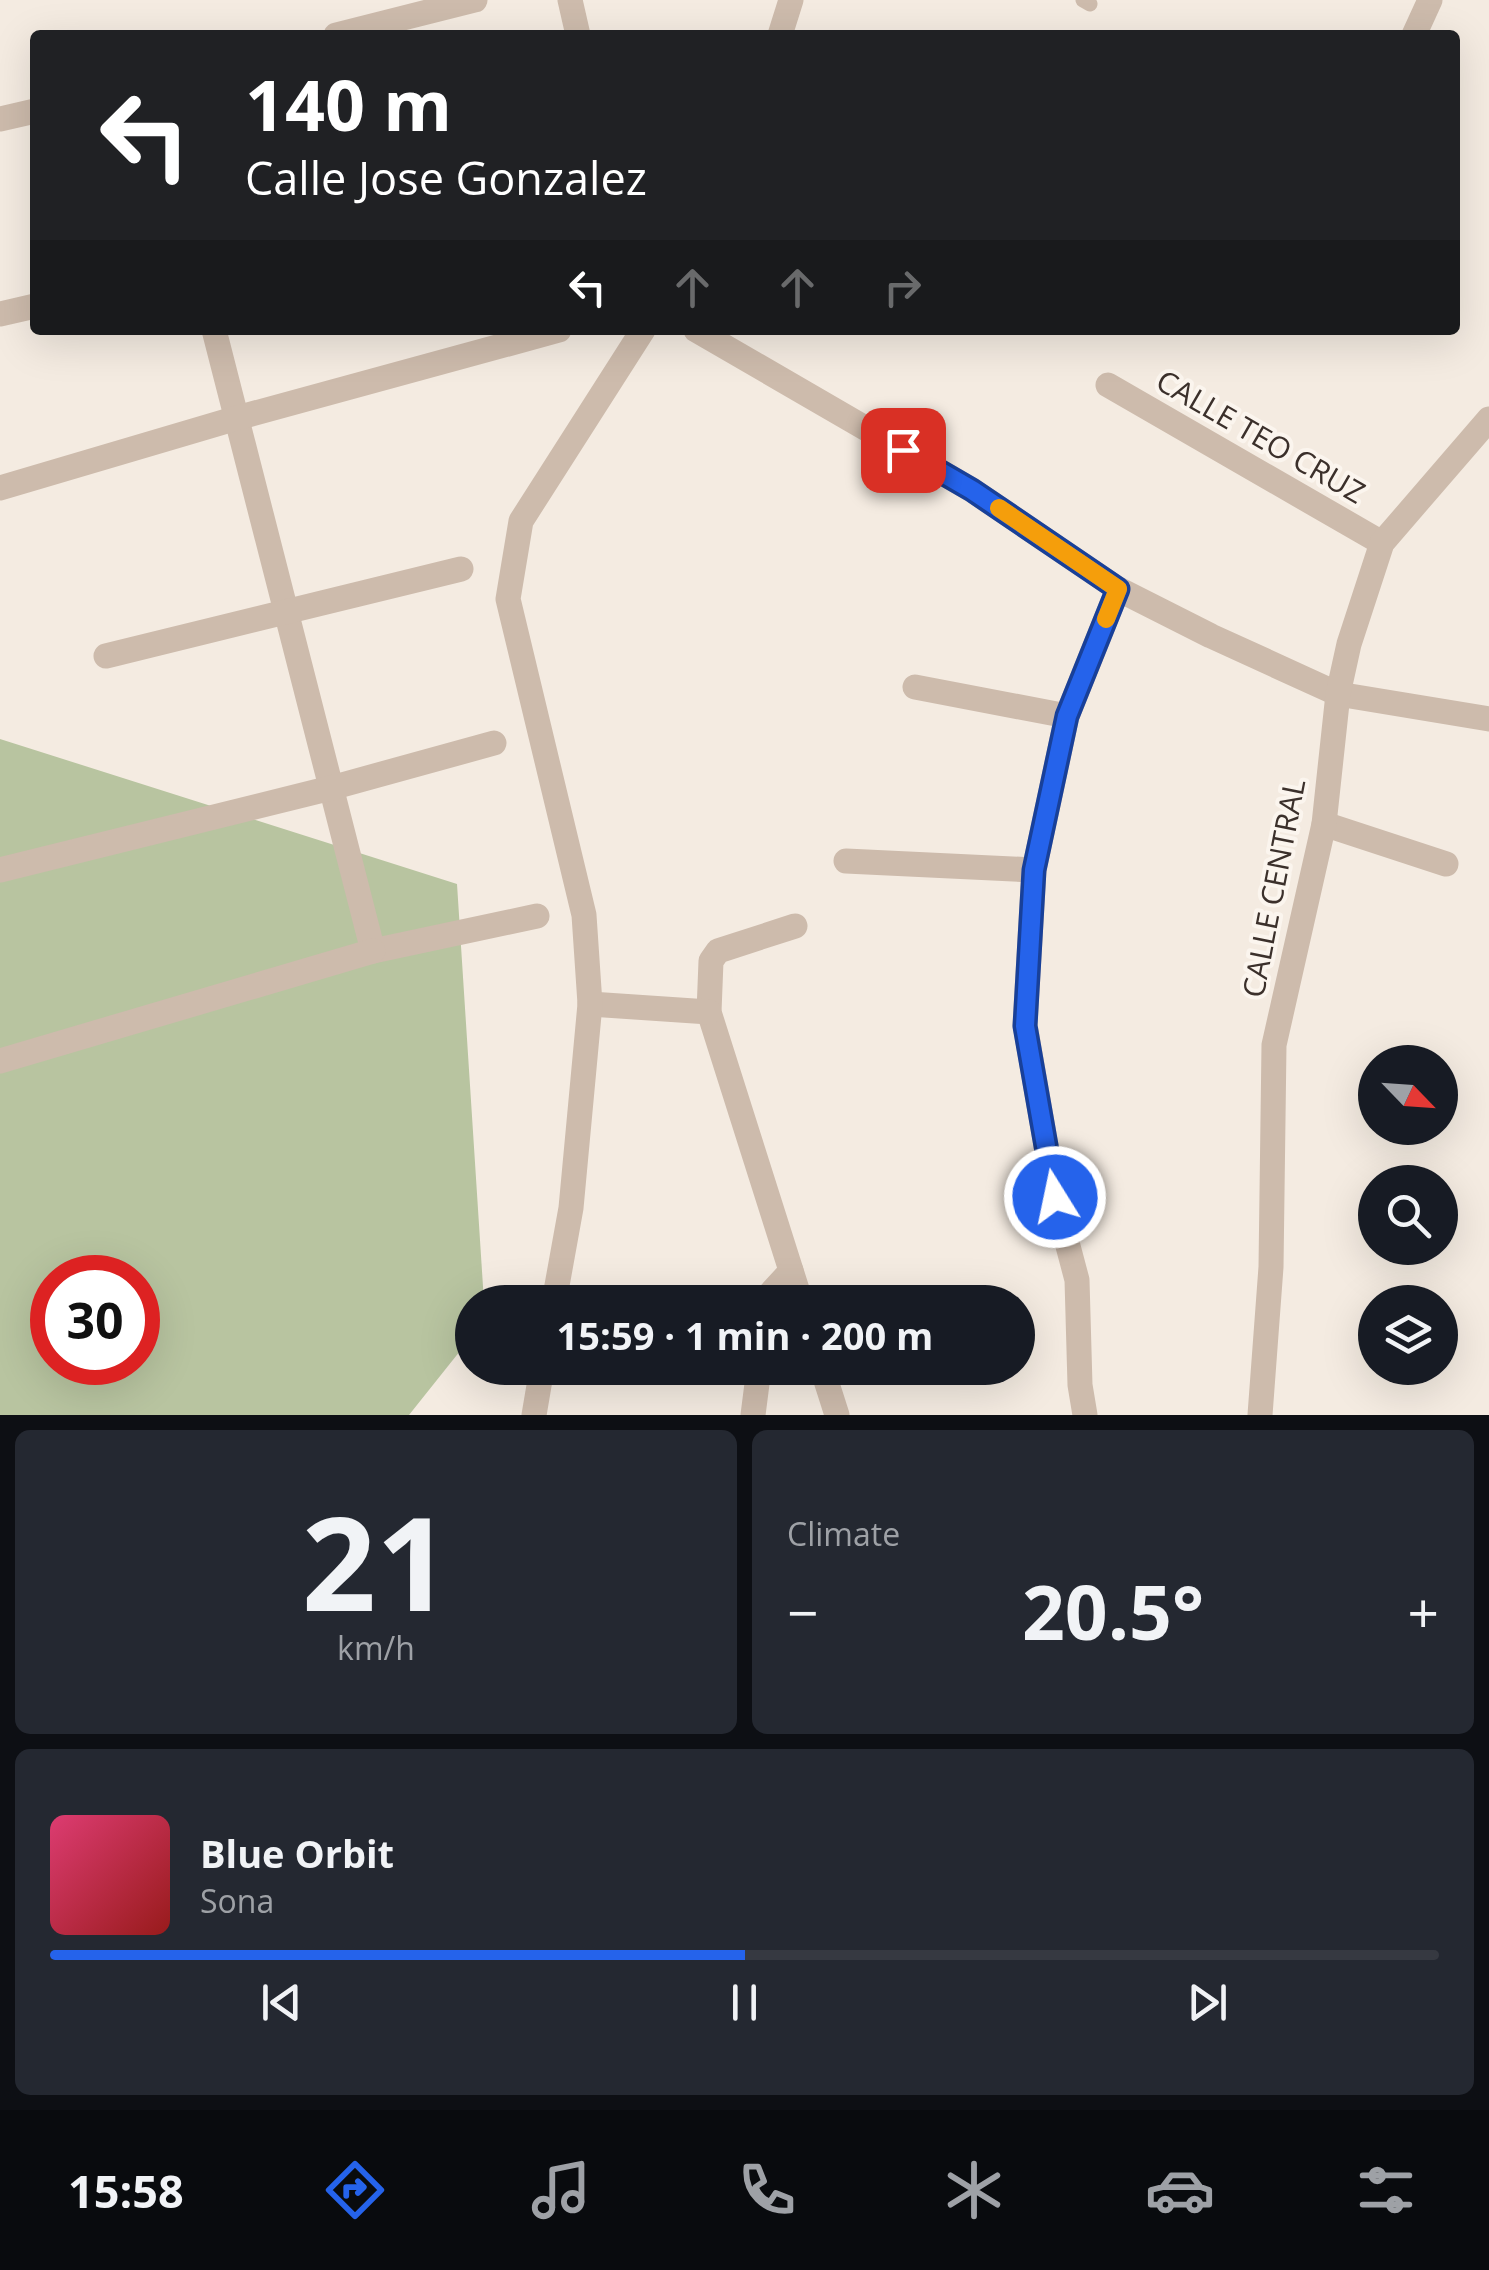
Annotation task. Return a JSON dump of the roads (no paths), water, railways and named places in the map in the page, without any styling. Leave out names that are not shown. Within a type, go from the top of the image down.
[{"type":"street","points":[[356,30],[475,0]]},
{"type":"street","points":[[570,0],[577,30]]},
{"type":"street","points":[[782,30],[791,0]]},
{"type":"street","points":[[1416,30],[1430,0]]},
{"type":"street","points":[[0,119],[30,111]]},
{"type":"street","points":[[0,314],[30,307]]},
{"type":"street","points":[[215,335],[372,951]]},
{"type":"street","points":[[0,488],[236,418],[541,335]]},
{"type":"street","points":[[557,1285],[571,1208],[590,1004],[584,915],[508,600],[522,521],[639,335]]},
{"type":"street","points":[[705,335],[972,490],[1118,589],[1338,694],[1489,719]]},
{"type":"street","name":"CALLE TEO CRUZ","points":[[1108,385],[1382,543]]},
{"type":"street","name":"CALLE CENTRAL","points":[[1260,1415],[1271,1268],[1274,1046],[1324,824],[1338,694],[1349,644],[1382,543],[1489,419]]},
{"type":"street","points":[[106,656],[461,569]]},
{"type":"street","points":[[1085,1415],[1080,1385],[1078,1280],[1055,1197],[1025,1026],[1034,870],[1067,716],[1118,589]]},
{"type":"street","points":[[914,688],[1067,716]]},
{"type":"street","points":[[0,870],[494,743]]},
{"type":"street","points":[[1324,824],[1446,864]]},
{"type":"street","points":[[846,861],[1034,870]]},
{"type":"street","points":[[0,1061],[372,951],[537,916]]},
{"type":"street","points":[[795,926],[718,951],[711,961],[710,1012],[795,1285]]},
{"type":"street","points":[[590,1004],[710,1012]]},
{"type":"street","points":[[778,1285],[790,1271]]},
{"type":"street","points":[[534,1415],[539,1385]]},
{"type":"street","points":[[753,1415],[757,1385]]},
{"type":"street","points":[[828,1385],[838,1415]]}]
